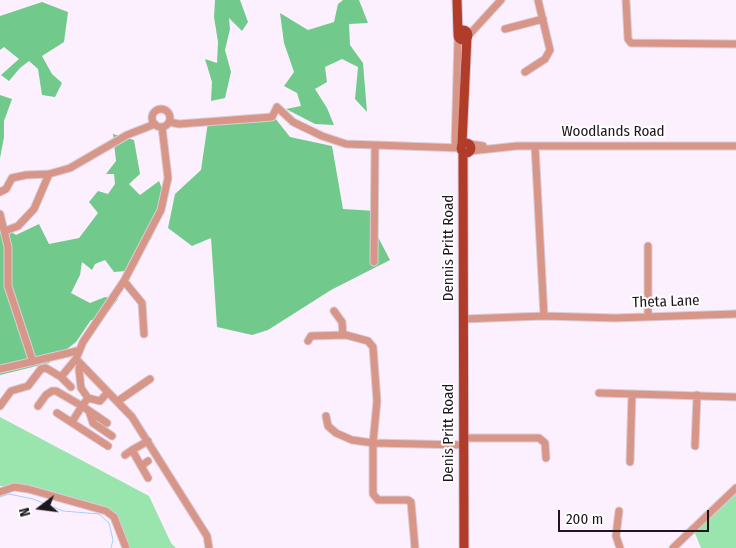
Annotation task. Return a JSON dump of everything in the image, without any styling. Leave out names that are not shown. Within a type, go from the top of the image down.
[{"type":"main road","name":"Dennis Pritt Road","points":[[457,5],[465,58],[460,91],[460,117],[464,125],[462,176],[463,319]]},
{"type":"main road","name":"Denis Pritt Road","points":[[463,319],[464,548]]},
{"type":"street","points":[[460,91],[463,35],[480,23],[502,0]]},
{"type":"street","points":[[525,72],[549,54],[550,50],[538,0]]},
{"type":"street","points":[[626,0],[628,39],[631,43],[736,44]]},
{"type":"street","points":[[505,29],[543,19]]},
{"type":"street","name":"Woodlands Road","points":[[169,122],[179,124],[272,117],[277,107],[293,122],[322,136],[346,144],[464,147],[736,146]]},
{"type":"street","points":[[0,192],[6,189],[12,178],[49,174],[83,162],[140,129],[157,110],[165,110],[170,116],[169,122],[140,129]]},
{"type":"street","points":[[61,377],[78,358],[124,281],[161,210],[167,187],[168,168],[158,125],[153,116]]},
{"type":"street","points":[[460,117],[464,147]]},
{"type":"street","points":[[374,262],[375,146]]},
{"type":"street","points":[[463,319],[544,316],[535,146]]},
{"type":"street","points":[[5,231],[18,226],[34,209],[49,174]]},
{"type":"street","points":[[0,214],[9,255],[8,286],[33,362]]},
{"type":"street","points":[[648,246],[648,316]]},
{"type":"street","points":[[124,281],[142,303],[144,334]]},
{"type":"street","points":[[334,311],[342,322],[343,335]]},
{"type":"street","name":"Theta Lane","points":[[544,316],[596,317],[736,314]]},
{"type":"street","points":[[308,341],[311,336],[343,335],[368,342],[373,347],[377,401],[373,443],[373,494],[378,500],[408,500],[411,502],[415,548]]},
{"type":"street","points":[[0,369],[33,362],[78,358]]},
{"type":"street","points":[[78,358],[132,417],[207,536],[210,547]]},
{"type":"street","points":[[78,358],[81,388],[88,398],[100,401],[108,392]]},
{"type":"street","points":[[0,406],[11,391],[28,386],[41,369],[46,368],[61,377],[71,387]]},
{"type":"street","points":[[118,401],[150,379]]},
{"type":"street","points":[[38,406],[46,395],[56,391],[107,423]]},
{"type":"street","points":[[599,393],[736,397]]},
{"type":"street","points":[[630,462],[632,394]]},
{"type":"street","points":[[695,446],[697,395]]},
{"type":"street","points":[[72,422],[88,398]]},
{"type":"street","points":[[89,411],[93,423],[112,436]]},
{"type":"street","points":[[57,413],[108,446]]},
{"type":"street","points":[[326,416],[328,426],[336,433],[352,440],[373,443],[463,442],[539,438],[545,443],[546,458]]},
{"type":"street","points":[[124,455],[148,441]]},
{"type":"street","points":[[132,450],[148,478]]},
{"type":"street","points":[[141,466],[148,461]]},
{"type":"street","points":[[0,492],[14,488],[28,489],[106,511],[114,517],[126,548]]},
{"type":"street","points":[[673,548],[736,488]]},
{"type":"street","points":[[619,511],[616,536],[620,548]]},
{"type":"green space","points":[[215,0],[240,0],[248,22],[242,31],[229,18],[230,29],[225,50],[231,72],[225,98],[211,101],[212,82],[205,59],[217,63],[218,42],[214,17]]},
{"type":"green space","points":[[343,0],[359,0],[368,23],[349,24],[350,45],[363,63],[367,112],[355,99],[358,67],[342,59],[325,67],[327,82],[315,89],[327,108],[334,125],[315,124],[286,109],[301,106],[297,93],[284,86],[294,72],[284,43],[280,13],[308,30],[334,22],[338,4]]},
{"type":"green space","points":[[42,2],[68,12],[64,42],[42,56],[52,74],[62,83],[55,97],[42,95],[38,69],[29,61],[9,81],[1,75],[19,59],[4,47],[0,50],[0,16]]},
{"type":"green space","points":[[0,95],[12,99],[4,121],[4,137],[0,158]]},
{"type":"green space","points":[[275,118],[290,137],[332,146],[343,209],[376,211],[377,235],[390,260],[331,290],[268,330],[252,335],[217,327],[211,238],[192,246],[168,228],[175,194],[201,170],[208,122]]},
{"type":"green space","points":[[113,134],[134,140],[140,174],[129,184],[140,195],[159,181],[167,201],[151,239],[135,256],[126,271],[114,272],[105,260],[95,264],[92,270],[82,262],[80,275],[71,293],[90,303],[105,297],[118,299],[103,319],[91,320],[76,342],[49,363],[0,375],[0,225],[16,235],[39,224],[49,244],[79,238],[98,213],[89,202],[98,191],[108,194],[115,184],[114,174],[106,174],[116,161]]},
{"type":"green space","points":[[0,417],[149,496],[171,543],[176,548],[127,548],[115,512],[36,488],[0,486]]},
{"type":"green space","points":[[736,494],[736,548],[701,548],[694,531]]},
{"type":"waterway","points":[[0,497],[9,494],[33,499],[63,511],[99,514],[109,523],[113,540],[111,548]]}]
